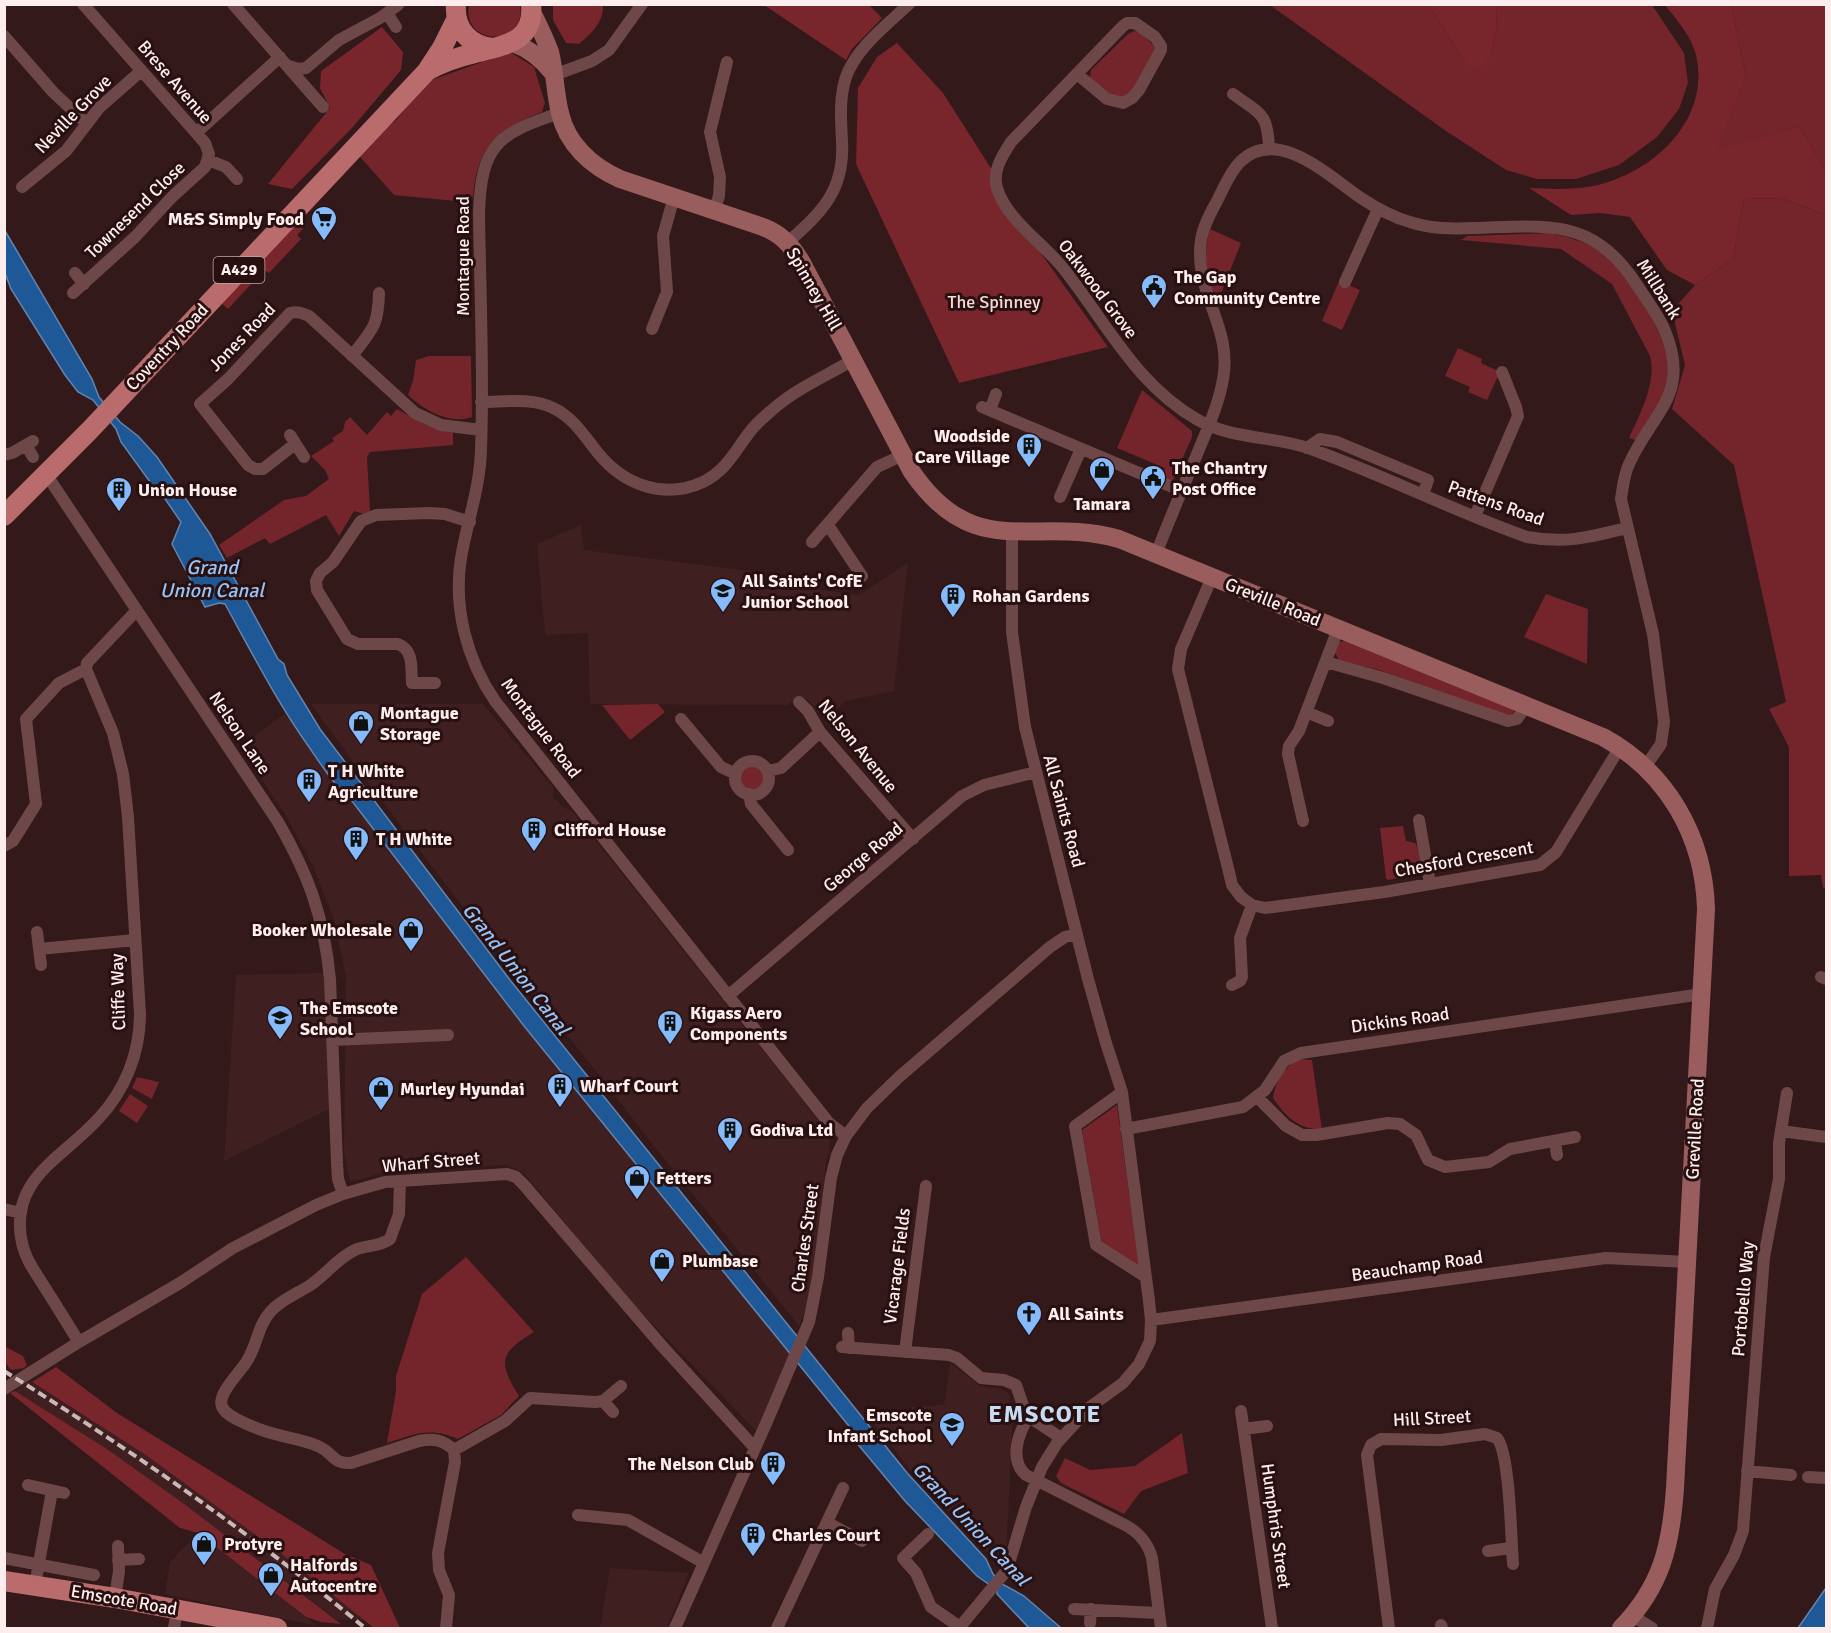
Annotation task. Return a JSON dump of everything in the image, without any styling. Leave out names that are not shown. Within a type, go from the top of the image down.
[{"type":"main road","points":[[504,45],[526,29],[531,7]]},
{"type":"main road","name":"Coventry Road","points":[[456,12],[465,36],[472,42],[480,46],[504,45]]},
{"type":"main road","name":"Coventry Road","points":[[8,508],[46,474],[99,420],[427,70],[445,44],[456,12]]},
{"type":"main road","name":"Coventry Road","points":[[427,70],[455,58],[504,45]]},
{"type":"main road","name":"Emscote Road","points":[[4,1581],[115,1598],[176,1619],[277,1629]]},
{"type":"street","name":"Brese Avenue","points":[[83,4],[207,146],[208,160]]},
{"type":"street","points":[[233,4],[323,107]]},
{"type":"street","points":[[504,45],[530,50],[546,64],[554,75],[592,61],[609,50],[642,4]]},
{"type":"street","points":[[788,242],[815,219],[835,187],[842,154],[841,99],[851,66],[867,45],[909,4]]},
{"type":"street","points":[[285,62],[298,69],[306,68],[339,40],[398,5]]},
{"type":"street","name":"Spinney Hill","points":[[531,7],[550,54],[560,113],[571,140],[581,152],[599,168],[620,179],[771,230],[788,242],[801,261],[903,455],[924,489],[944,508],[980,527],[1012,532]]},
{"type":"street","points":[[387,13],[396,27]]},
{"type":"street","name":"Oakwood Grove","points":[[1077,74],[1107,99],[1123,103],[1139,90],[1160,55],[1161,46],[1155,37],[1139,26],[1131,22],[1126,23],[1011,142],[998,164],[997,187],[1008,210],[1064,269],[1136,369],[1173,404],[1209,426]]},
{"type":"street","points":[[4,36],[53,92],[87,124]]},
{"type":"street","points":[[196,133],[285,62]]},
{"type":"street","points":[[714,211],[720,177],[710,132],[727,62]]},
{"type":"street","name":"Neville Grove","points":[[30,185],[66,151],[99,108],[141,71]]},
{"type":"street","points":[[1156,554],[1209,426],[1221,391],[1226,357],[1222,335],[1200,269],[1202,234],[1238,164],[1252,153],[1269,149],[1266,121],[1233,94]]},
{"type":"street","name":"Montague Road","points":[[560,113],[521,126],[508,134],[489,156],[483,172],[479,213],[482,430],[479,478],[460,571],[461,612],[470,650],[487,689],[829,1123],[846,1136]]},
{"type":"street","name":"Millbank","points":[[1269,149],[1283,150],[1298,155],[1378,209],[1413,223],[1440,228],[1541,226],[1561,228],[1585,237],[1599,244],[1628,271],[1665,330],[1671,351],[1673,371],[1671,391],[1666,405],[1635,453],[1626,472],[1622,499],[1627,528],[1652,625],[1664,722],[1661,744],[1645,767]]},
{"type":"street","points":[[208,160],[226,167],[237,179]]},
{"type":"street","name":"Townesend Close","points":[[73,293],[135,237],[176,192],[204,167],[208,160]]},
{"type":"street","points":[[652,329],[667,292],[663,236],[674,198]]},
{"type":"street","points":[[1345,282],[1378,209]]},
{"type":"street","name":"Townesend Close","points":[[75,273],[84,284]]},
{"type":"street","points":[[352,356],[375,325],[379,293]]},
{"type":"street","name":"Jones Road","points":[[304,457],[293,440],[263,469],[255,469],[248,465],[200,404],[228,379],[290,313],[300,312],[309,316],[415,413],[441,425],[482,430]]},
{"type":"street","points":[[481,402],[522,401],[553,407],[574,423],[608,465],[620,476],[635,484],[655,489],[683,489],[703,482],[724,467],[754,427],[774,408],[853,360]]},
{"type":"street","points":[[1475,516],[1518,416],[1502,372]]},
{"type":"street","points":[[996,394],[986,408],[1182,491]]},
{"type":"street","name":"Pattens Road","points":[[1209,426],[1307,448],[1320,439],[1337,442],[1428,480],[1423,495],[1520,534],[1551,541],[1592,538],[1627,528]]},
{"type":"street","points":[[4,455],[30,443],[33,457]]},
{"type":"street","points":[[1060,496],[1081,449]]},
{"type":"street","points":[[812,542],[877,467],[903,455]]},
{"type":"street","name":"Nelson Lane","points":[[46,474],[278,822],[304,869],[321,921],[327,950],[338,1179],[343,1194]]},
{"type":"street","points":[[435,683],[412,683],[410,655],[404,646],[358,644],[347,639],[317,590],[316,580],[320,573],[333,562],[361,521],[376,515],[445,514],[470,522]]},
{"type":"street","points":[[828,525],[862,576]]},
{"type":"street","name":"Greville Road","points":[[1012,532],[1090,533],[1119,539],[1597,735],[1620,747],[1645,767],[1660,782],[1681,813],[1700,857],[1705,883],[1706,909],[1688,1262],[1671,1531],[1660,1571],[1646,1598],[1627,1622]]},
{"type":"street","name":"All Saints Road","points":[[959,1628],[1007,1570],[1026,1507],[1042,1467],[1061,1438],[1096,1402],[1123,1383],[1139,1364],[1150,1341],[1151,1320],[1122,1092],[1097,1016],[1025,728],[1012,632],[1012,532]]},
{"type":"street","points":[[1212,577],[1181,649],[1178,669],[1230,876],[1236,891],[1252,905],[1240,938],[1242,976],[1232,985]]},
{"type":"street","points":[[4,846],[13,841],[36,804],[26,718],[59,683],[86,669],[87,663],[137,610]]},
{"type":"street","points":[[1303,821],[1288,752],[1338,629]]},
{"type":"street","points":[[1326,662],[1383,678],[1508,721],[1517,719],[1526,706]]},
{"type":"street","name":"Cliffe Way","points":[[79,1342],[29,1263],[22,1243],[21,1213],[25,1196],[34,1179],[99,1118],[123,1084],[131,1067],[140,1025],[128,817],[123,774],[110,723],[86,669]]},
{"type":"street","name":"Nelson Avenue","points":[[799,702],[820,732],[913,839]]},
{"type":"street","points":[[1306,712],[1328,721]]},
{"type":"street","points":[[681,719],[721,767],[736,774]]},
{"type":"street","points":[[768,771],[781,768],[820,732]]},
{"type":"street","name":"Chesford Crescent","points":[[1252,905],[1276,908],[1525,869],[1546,862],[1562,844],[1620,747]]},
{"type":"street","points":[[750,761],[759,762],[768,771],[768,784],[759,792],[749,794],[742,791],[736,784],[736,774],[740,767],[750,761]]},
{"type":"street","name":"George Road","points":[[728,996],[966,793],[984,785],[1036,772]]},
{"type":"street","points":[[749,794],[751,804],[788,850]]},
{"type":"street","points":[[1419,820],[1430,884]]},
{"type":"street","points":[[37,932],[41,965]]},
{"type":"street","name":"Charles Street","points":[[675,1629],[806,1331],[815,1297],[831,1178],[837,1155],[846,1136],[867,1108],[899,1077],[1050,947],[1065,937],[1077,934]]},
{"type":"street","points":[[39,949],[135,940]]},
{"type":"street","name":"Dickins Road","points":[[1126,1129],[1235,1109],[1257,1097],[1269,1084],[1279,1066],[1290,1057],[1300,1053],[1702,994]]},
{"type":"street","points":[[333,1040],[448,1035]]},
{"type":"street","points":[[1122,1092],[1075,1126],[1096,1245],[1146,1277]]},
{"type":"street","name":"Portobello Way","points":[[1707,1629],[1715,1589],[1741,1538],[1764,1257],[1779,1179],[1778,1152],[1787,1093]]},
{"type":"street","points":[[1257,1097],[1286,1126],[1302,1135],[1316,1135],[1388,1123],[1400,1124],[1416,1135],[1428,1160],[1445,1167],[1489,1162],[1510,1149],[1575,1137]]},
{"type":"street","points":[[1781,1131],[1827,1137]]},
{"type":"street","points":[[1555,1141],[1557,1155]]},
{"type":"street","name":"Wharf Street","points":[[4,1389],[180,1283],[233,1248],[343,1194],[386,1182],[507,1174],[516,1177],[662,1346],[755,1448]]},
{"type":"street","points":[[400,1181],[399,1214],[390,1239],[357,1249],[338,1260],[310,1285],[277,1305],[265,1319],[250,1356],[224,1391],[220,1403],[222,1409],[239,1420],[273,1435],[319,1446],[332,1458],[342,1463],[351,1463],[431,1439],[444,1442],[454,1450],[455,1462],[438,1553],[439,1570],[449,1595],[446,1629]]},
{"type":"street","name":"Vicarage Fields","points":[[905,1352],[926,1186]]},
{"type":"street","points":[[4,1209],[21,1213]]},
{"type":"street","name":"Beauchamp Road","points":[[1151,1320],[1606,1258],[1688,1262]]},
{"type":"street","name":"Vicarage Fields","points":[[848,1333],[845,1348],[949,1355],[957,1358],[981,1378],[1011,1382],[1018,1389],[1022,1404],[1029,1416]]},
{"type":"street","points":[[454,1450],[505,1421],[530,1398],[603,1401],[621,1386]]},
{"type":"street","points":[[603,1401],[613,1412]]},
{"type":"street","name":"Humphris Street","points":[[1241,1411],[1272,1629]]},
{"type":"street","points":[[1061,1438],[1029,1416],[1017,1439],[1018,1463],[1023,1472],[1127,1526],[1141,1537],[1152,1558],[1161,1629]]},
{"type":"street","points":[[1244,1429],[1267,1426]]},
{"type":"street","name":"Hill Street","points":[[1389,1629],[1367,1455],[1375,1441],[1388,1438],[1441,1440],[1485,1434],[1497,1438],[1503,1448],[1513,1564]]},
{"type":"street","points":[[1747,1471],[1791,1475]]},
{"type":"street","points":[[1808,1477],[1827,1478]]},
{"type":"street","points":[[28,1485],[58,1492],[35,1585]]},
{"type":"street","points":[[777,1629],[843,1488]]},
{"type":"street","points":[[578,1516],[628,1520],[704,1563]]},
{"type":"street","points":[[828,1523],[862,1541]]},
{"type":"street","points":[[928,1534],[903,1558],[916,1574],[931,1607],[959,1628]]},
{"type":"street","points":[[115,1598],[118,1546]]},
{"type":"street","points":[[1488,1551],[1511,1548]]},
{"type":"street","points":[[4,1558],[94,1575]]},
{"type":"street","points":[[118,1560],[140,1559]]},
{"type":"street","points":[[1074,1609],[1158,1613]]},
{"type":"street","points":[[1090,1623],[1091,1610]]},
{"type":"street","points":[[1627,1622],[1652,1629]]},
{"type":"shaded area","points":[[469,5],[520,5],[519,19],[514,29],[505,35],[483,34],[469,19]]},
{"type":"shaded area","points":[[1270,5],[1429,5],[1465,63],[1491,56],[1496,30],[1497,5],[1652,5],[1684,53],[1688,83],[1679,109],[1657,137],[1619,165],[1576,179],[1537,179],[1506,170],[1446,131]]},
{"type":"shaded area","points":[[1731,5],[1826,5],[1826,171],[1799,126],[1715,152],[1746,77]]},
{"type":"shaded area","points":[[1134,31],[1141,33],[1155,47],[1156,54],[1127,98],[1117,101],[1090,79],[1091,70],[1128,34]]},
{"type":"shaded area","points":[[510,52],[534,67],[545,103],[542,112],[512,125],[492,142],[479,165],[473,197],[466,202],[394,195],[354,150],[396,120],[426,82]]},
{"type":"shaded area","points":[[1782,198],[1826,215],[1826,887],[1823,888],[1821,875],[1789,876],[1789,747],[1769,709],[1786,702],[1734,465],[1672,409],[1685,365],[1672,311],[1695,285],[1733,259],[1744,199]]},
{"type":"shaded area","points":[[1210,229],[1241,243],[1218,301],[1207,276],[1207,246]]},
{"type":"shaded area","points":[[1549,233],[1589,245],[1601,252],[1639,295],[1660,334],[1669,372],[1667,388],[1639,441],[1629,438],[1649,387],[1652,366],[1650,356],[1612,284],[1561,249],[1461,240],[1467,236]]},
{"type":"shaded area","points":[[1339,281],[1360,290],[1342,330],[1322,321]]},
{"type":"shaded area","points":[[1458,348],[1482,359],[1481,363],[1500,372],[1487,400],[1468,392],[1470,387],[1445,376]]},
{"type":"shaded area","points":[[429,356],[471,356],[472,417],[446,418],[429,411],[408,395],[416,360]]},
{"type":"shaded area","points":[[1142,390],[1192,431],[1192,437],[1173,480],[1161,478],[1165,468],[1117,448]]},
{"type":"shaded area","points":[[397,409],[424,424],[453,433],[453,445],[370,452],[367,457],[370,511],[364,514],[354,511],[339,536],[326,515],[270,544],[265,538],[227,558],[219,545],[284,500],[306,496],[329,479],[325,470],[311,456],[334,441],[332,438],[343,431],[345,422],[350,417],[367,435],[387,412],[391,416]]},
{"type":"shaded area","name":"All Saints' CofE Junior School","points":[[581,525],[584,550],[758,572],[757,581],[859,595],[908,563],[894,691],[846,701],[825,720],[808,700],[798,697],[787,705],[590,704],[588,633],[545,635],[537,544]]},
{"type":"shaded area","points":[[1546,594],[1588,609],[1587,664],[1524,637]]},
{"type":"shaded area","points":[[1347,641],[1513,707],[1514,712],[1511,715],[1500,713],[1379,670],[1339,660],[1335,653],[1337,642]]},
{"type":"shaded area","points":[[311,704],[483,704],[553,787],[553,797],[563,807],[572,811],[827,1131],[830,1141],[829,1153],[826,1161],[813,1289],[799,1326],[478,927]]},
{"type":"shaded area","points":[[658,704],[665,712],[630,740],[602,705]]},
{"type":"shaded area","points":[[286,713],[326,773],[352,801],[524,1026],[790,1353],[756,1431],[624,1294],[523,1172],[506,1165],[393,1170],[350,1182],[344,1152],[346,976],[334,920],[312,864],[285,814],[240,747]]},
{"type":"shaded area","points":[[752,765],[757,766],[763,772],[763,782],[757,788],[752,789],[747,788],[741,782],[740,777],[741,772],[747,766]]},
{"type":"shaded area","points":[[1403,826],[1406,841],[1415,843],[1417,846],[1423,873],[1388,880],[1380,828]]},
{"type":"shaded area","name":"The Emscote School","points":[[326,973],[331,1108],[224,1161],[236,975]]},
{"type":"shaded area","points":[[1298,1059],[1312,1060],[1322,1130],[1306,1127],[1293,1121],[1273,1098],[1281,1076]]},
{"type":"shaded area","points":[[137,1077],[159,1082],[152,1099],[132,1088]]},
{"type":"shaded area","points":[[130,1094],[148,1106],[137,1123],[119,1111]]},
{"type":"shaded area","points":[[1117,1105],[1139,1267],[1102,1244],[1082,1130]]},
{"type":"shaded area","points":[[466,1257],[534,1332],[514,1346],[506,1359],[507,1374],[519,1396],[501,1415],[458,1439],[439,1433],[422,1433],[387,1443],[396,1391],[396,1376],[422,1294]]},
{"type":"shaded area","name":"Emscote Infant School","points":[[950,1363],[980,1386],[1005,1390],[1010,1396],[1009,1411],[1013,1412],[1006,1558],[1000,1566],[913,1473],[873,1423],[911,1410],[912,1407],[944,1405]]},
{"type":"shaded area","points":[[29,1381],[147,1456],[279,1552],[364,1620],[337,1620],[187,1506],[107,1449],[15,1391]]},
{"type":"shaded area","points":[[1182,1433],[1188,1473],[1141,1491],[1124,1514],[1061,1483],[1056,1476],[1065,1458],[1090,1470],[1135,1466]]},
{"type":"shaded area","points":[[198,1533],[317,1626],[165,1594],[170,1562]]},
{"type":"shaded area","points":[[610,1568],[689,1573],[667,1628],[600,1628]]},
{"type":"green space","points":[[553,5],[603,5],[603,11],[596,27],[584,40],[579,44],[566,43],[553,20]]},
{"type":"green space","points":[[764,5],[869,5],[882,18],[852,49],[846,60]]},
{"type":"green space","points":[[1429,5],[1497,5],[1496,30],[1491,56],[1479,70],[1465,63]]},
{"type":"green space","points":[[1665,5],[1731,5],[1746,77],[1716,151],[1799,126],[1826,171],[1826,215],[1782,198],[1744,199],[1733,259],[1695,285],[1667,270],[1630,217],[1600,213],[1571,215],[1529,188],[1577,188],[1615,180],[1635,170],[1671,142],[1694,105],[1698,83],[1697,60],[1689,37]]},
{"type":"green space","points":[[382,27],[403,52],[401,70],[352,128],[292,189],[268,184],[330,108],[320,88],[321,71]]},
{"type":"green space","name":"The Spinney","points":[[897,43],[943,93],[992,170],[1003,209],[1040,252],[1108,347],[959,383],[856,164],[858,88],[877,57]]},
{"type":"green space","points":[[294,211],[307,224],[297,235],[301,239],[269,273],[264,270],[228,309],[214,297]]},
{"type":"green space","points":[[4,1346],[23,1356],[27,1365],[24,1368],[11,1370],[5,1359]]},
{"type":"green space","points":[[56,1367],[117,1413],[345,1554],[371,1565],[400,1628],[374,1628],[279,1552],[147,1456],[32,1382]]},
{"type":"green space","points":[[15,1391],[107,1449],[187,1506],[341,1624],[321,1622],[306,1617],[198,1533],[180,1528],[10,1393]]},
{"type":"water","name":"Grand Union Canal","points":[[4,229],[92,379],[99,397],[120,422],[138,436],[157,457],[210,534],[278,659],[284,664],[287,675],[320,729],[510,980],[908,1474],[986,1559],[993,1574],[1002,1584],[1024,1596],[1061,1628],[1029,1628],[997,1594],[997,1590],[977,1576],[905,1501],[856,1442],[857,1436],[524,1026],[352,801],[329,775],[286,713],[225,604],[219,603],[205,607],[172,544],[181,522],[121,442],[116,429],[93,400],[78,392],[65,375],[11,289],[5,273]]},
{"type":"water","points":[[1826,1588],[1826,1628],[1798,1628]]},
{"type":"railway","points":[[4,1371],[98,1431],[234,1526],[365,1628]]},
{"type":"place","name":"M&S Simply Food","points":[[324,242]]},
{"type":"place","name":"The Gap Community Centre","points":[[1154,310]]},
{"type":"place","name":"Woodside Care Village","points":[[1029,469]]},
{"type":"place","name":"Tamara","points":[[1102,493]]},
{"type":"place","name":"The Chantry Post Office","points":[[1153,501]]},
{"type":"place","name":"Union House","points":[[119,513]]},
{"type":"place","name":"All Saints' CofE Junior School","points":[[723,614]]},
{"type":"place","name":"Rohan Gardens","points":[[953,619]]},
{"type":"place","name":"Montague Storage","points":[[361,746]]},
{"type":"place","name":"T H White Agriculture","points":[[309,804]]},
{"type":"place","name":"Clifford House","points":[[534,853]]},
{"type":"place","name":"T H White","points":[[356,862]]},
{"type":"place","name":"Booker Wholesale","points":[[411,953]]},
{"type":"place","name":"The Emscote School","points":[[280,1041]]},
{"type":"place","name":"Kigass Aero Components","points":[[670,1046]]},
{"type":"place","name":"Wharf Court","points":[[560,1109]]},
{"type":"place","name":"Murley Hyundai","points":[[381,1112]]},
{"type":"place","name":"Godiva Ltd","points":[[730,1153]]},
{"type":"place","name":"Fetters","points":[[637,1201]]},
{"type":"place","name":"Plumbase","points":[[662,1284]]},
{"type":"place","name":"All Saints","points":[[1029,1337]]},
{"type":"place","name":"Emscote Infant School","points":[[952,1448]]},
{"type":"place","name":"The Nelson Club","points":[[773,1487]]},
{"type":"place","name":"Charles Court","points":[[753,1558]]},
{"type":"place","name":"Protyre","points":[[204,1567]]},
{"type":"place","name":"Halfords Autocentre","points":[[271,1598]]},
{"type":"district","name":"EMSCOTE","points":[[1045,1414]]}]
